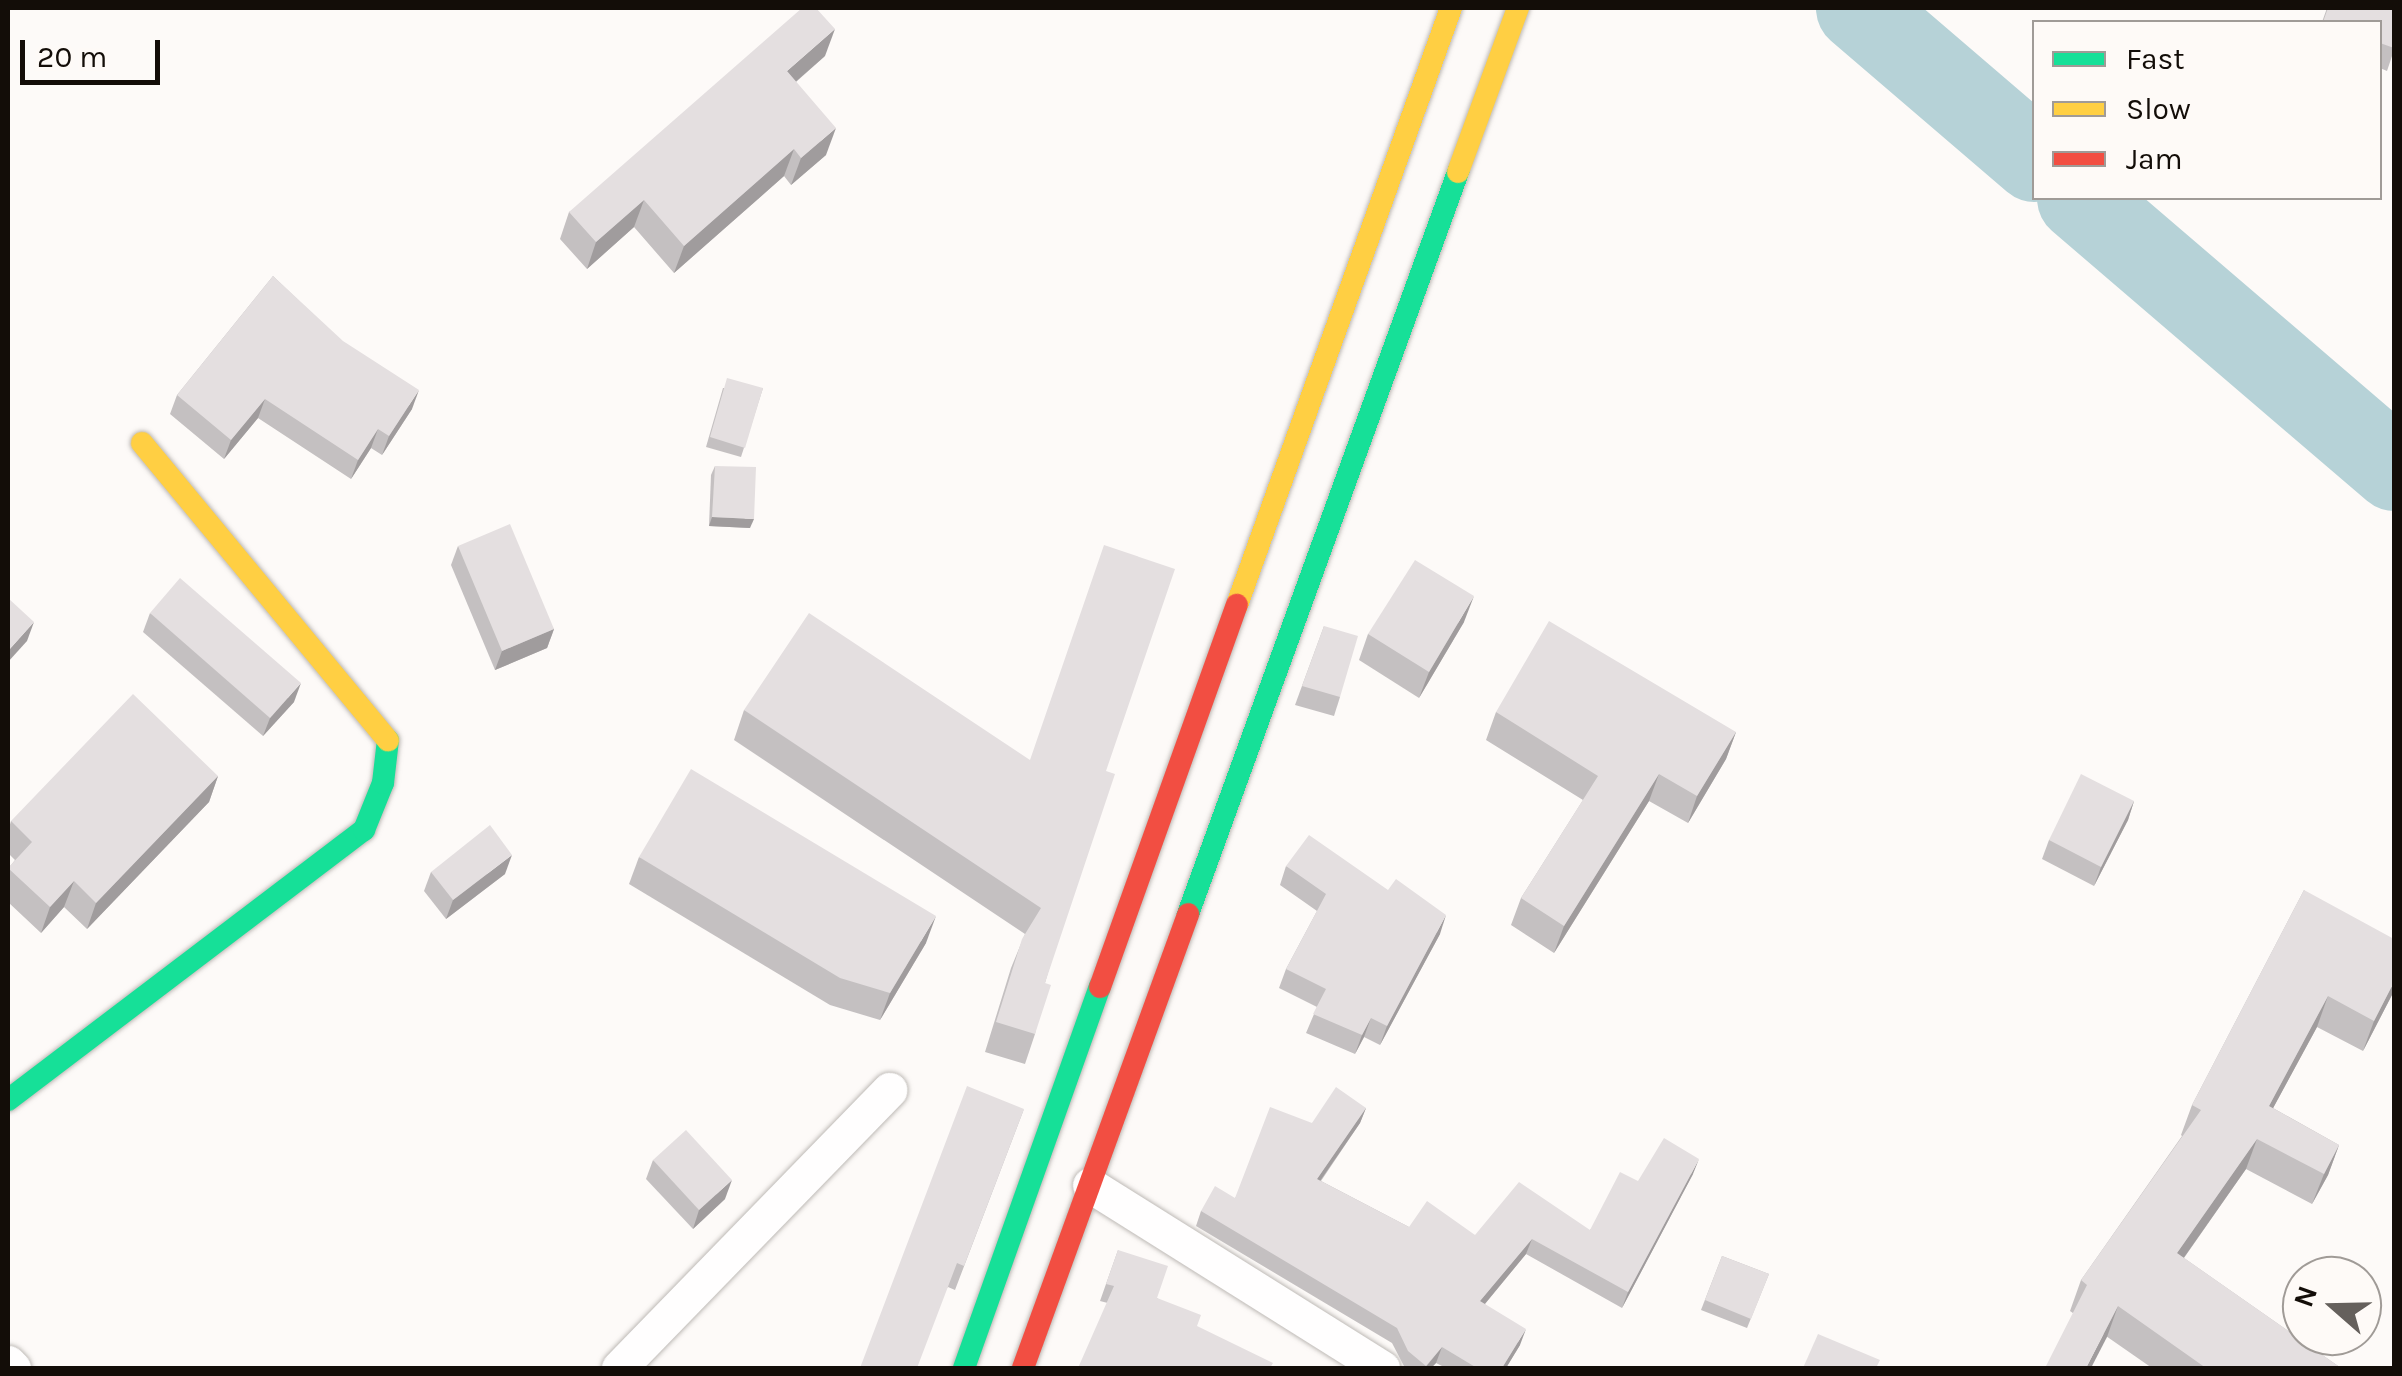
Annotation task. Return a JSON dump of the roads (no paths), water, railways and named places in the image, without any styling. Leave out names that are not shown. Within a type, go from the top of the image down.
[{"type":"main road","points":[[964,1368],[1451,8]]},
{"type":"main road","points":[[1023,1368],[1518,8]]},
{"type":"main road","points":[[8,1100],[364,830],[383,783],[388,736],[142,443]]},
{"type":"street","points":[[619,1368],[889,1090]]},
{"type":"street","points":[[1090,1186],[1382,1368]]},
{"type":"street","points":[[8,1363],[13,1368]]},
{"type":"waterway","points":[[1858,8],[2032,157]]},
{"type":"waterway","points":[[2081,200],[2394,468]]}]
